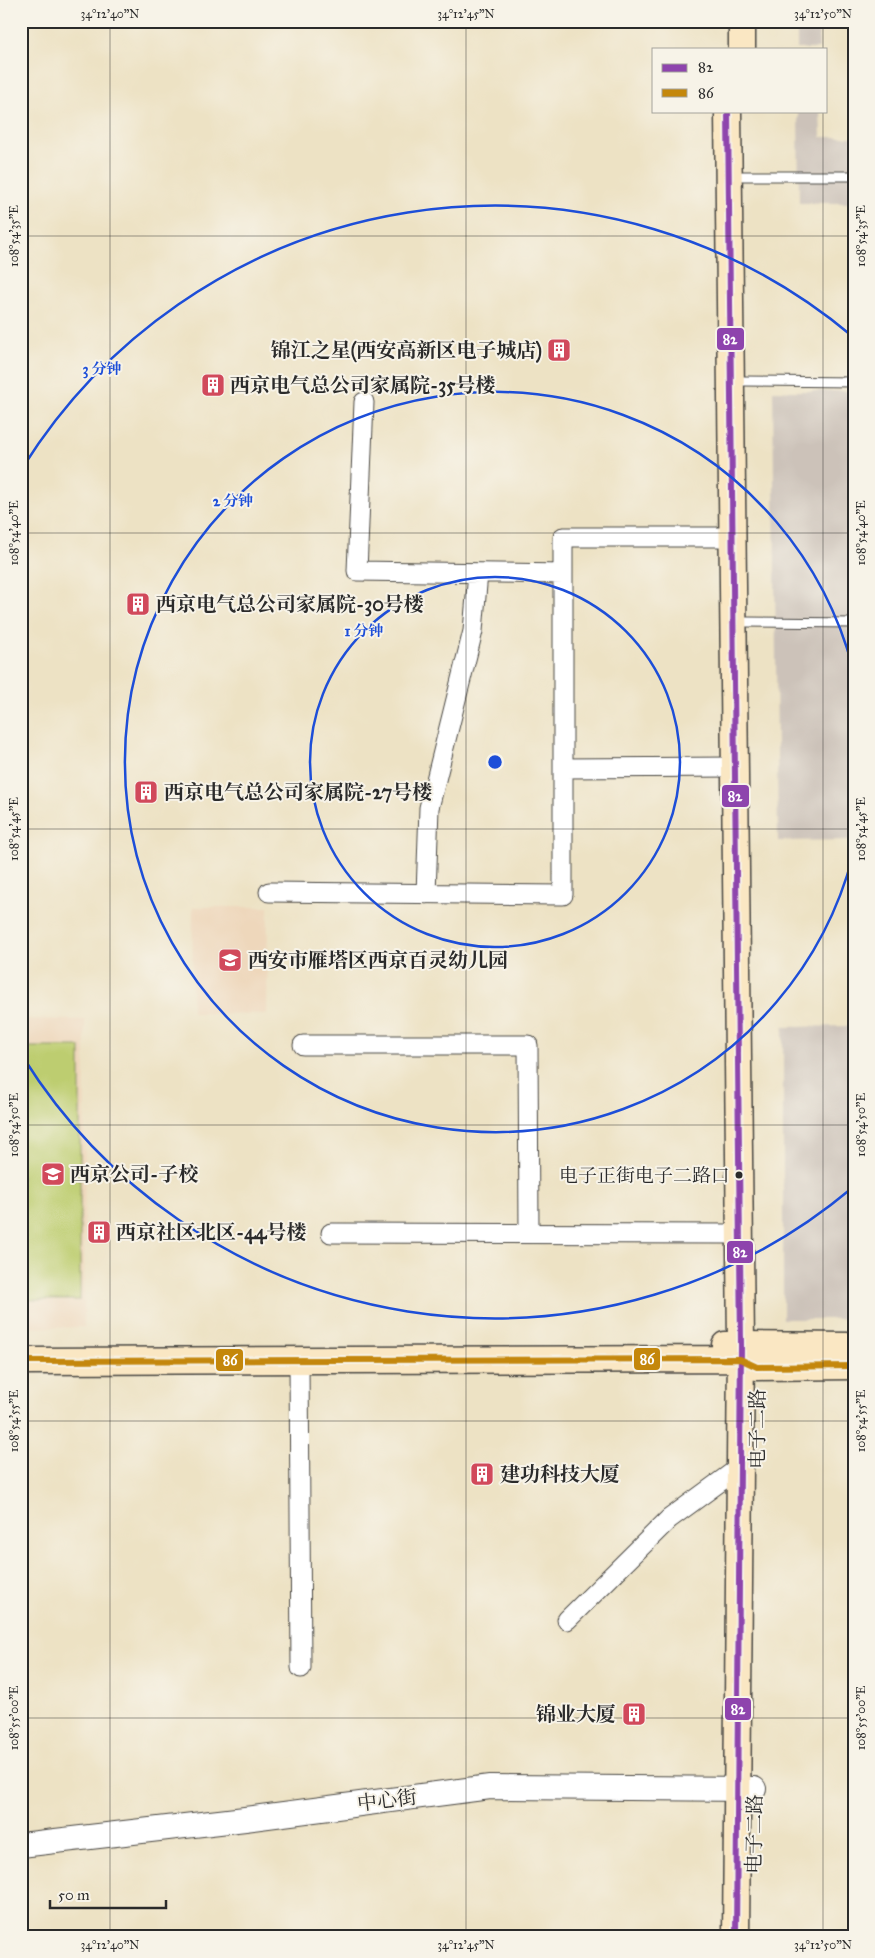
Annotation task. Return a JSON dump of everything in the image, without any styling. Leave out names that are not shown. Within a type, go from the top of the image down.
[{"type":"main road","points":[[727,21],[727,48]]},
{"type":"main road","points":[[742,21],[742,48]]},
{"type":"main road","name":"电子二路","points":[[728,112],[740,1234],[749,1354],[740,1466],[746,1789],[753,1937]]},
{"type":"main road","name":"电子二路","points":[[736,1937],[746,1789],[749,1354],[747,622],[742,112]]},
{"type":"main road","points":[[21,1344],[749,1354],[854,1366]]},
{"type":"main road","points":[[21,1361],[299,1360],[749,1354],[854,1346]]},
{"type":"street","points":[[364,402],[357,571],[563,574]]},
{"type":"street","points":[[269,892],[563,896],[563,538],[732,537]]},
{"type":"street","points":[[426,894],[429,808],[473,631],[478,573]]},
{"type":"street","points":[[563,768],[735,767]]},
{"type":"street","points":[[303,1045],[528,1045],[530,1233]]},
{"type":"street","points":[[331,1233],[740,1234]]},
{"type":"street","points":[[299,1360],[301,1668]]},
{"type":"street","points":[[567,1620],[669,1519],[740,1466]]},
{"type":"street","name":"中心街","points":[[21,1845],[245,1819],[490,1786],[746,1789]]},
{"type":"lane","points":[[743,176],[854,176]]},
{"type":"lane","points":[[744,381],[854,382]]},
{"type":"lane","points":[[747,622],[854,623]]},
{"type":"shaded area","points":[[797,21],[818,21],[819,48],[797,48]]},
{"type":"shaded area","points":[[798,112],[820,112],[821,137],[854,137],[854,203],[799,203]]},
{"type":"shaded area","points":[[773,391],[854,391],[854,840],[778,841]]},
{"type":"shaded area","name":"西安市雁塔区西京百灵幼儿园","points":[[193,907],[268,907],[267,1014],[192,1013]]},
{"type":"shaded area","name":"西京公司-子校","points":[[21,1019],[85,1020],[84,1327],[21,1328]]},
{"type":"shaded area","points":[[854,1026],[854,1319],[783,1319],[783,1027]]},
{"type":"green space","name":"西京公司-子校","points":[[21,1047],[80,1047],[80,1300],[21,1300]]},
{"type":"transit line","name":"82","points":[[728,112],[741,1345],[736,1937]]},
{"type":"transit line","name":"86","points":[[21,1361],[740,1359],[757,1367],[854,1366]]},
{"type":"place","name":"锦江之星(西安高新区电子城店)","points":[[559,350]]},
{"type":"place","name":"西京电气总公司家属院-35号楼","points":[[213,385]]},
{"type":"place","name":"西京电气总公司家属院-30号楼","points":[[138,604]]},
{"type":"place","name":"西京电气总公司家属院-27号楼","points":[[146,792]]},
{"type":"place","name":"西安市雁塔区西京百灵幼儿园","points":[[230,960]]},
{"type":"place","name":"西京公司-子校","points":[[53,1174]]},
{"type":"place","name":"电子正街电子二路口","points":[[739,1175]]},
{"type":"place","name":"西京社区北区-44号楼","points":[[99,1232]]},
{"type":"place","name":"建功科技大厦","points":[[482,1474]]},
{"type":"place","name":"锦业大厦","points":[[634,1714]]}]
